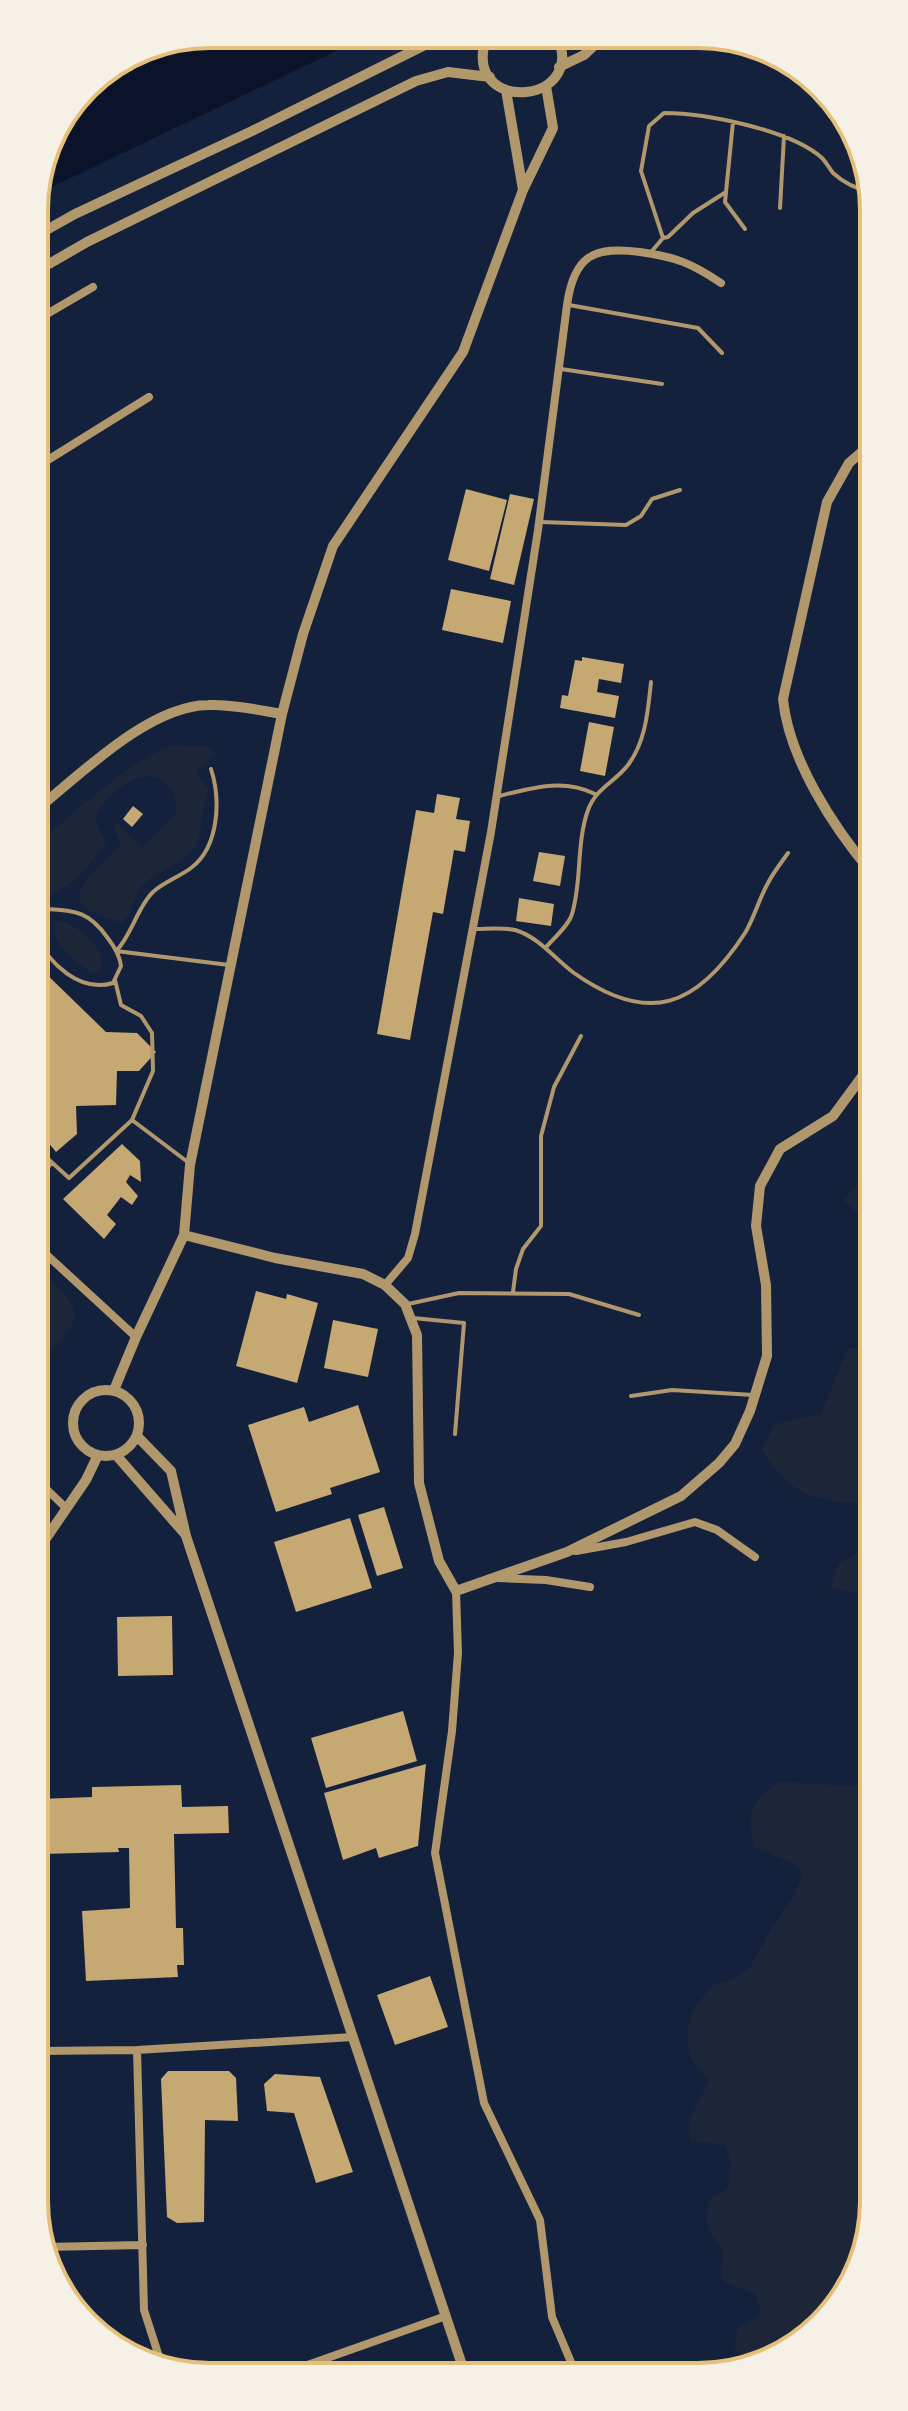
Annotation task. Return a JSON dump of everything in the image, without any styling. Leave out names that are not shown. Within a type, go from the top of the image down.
[{"type":"street","points":[[48,229],[418,48]]},
{"type":"street","points":[[483,48],[483,59],[490,77],[506,90],[524,94],[546,86],[554,78],[562,56],[560,48]]},
{"type":"street","points":[[559,67],[591,48]]},
{"type":"street","points":[[48,264],[87,242],[416,81],[448,72],[490,77]]},
{"type":"street","points":[[114,1390],[184,1235],[190,1165],[282,714],[303,634],[333,546],[463,352],[523,190],[553,128],[546,86]]},
{"type":"street","points":[[506,90],[523,190]]},
{"type":"street","points":[[385,1285],[408,1258],[415,1234],[473,929],[497,797],[539,522],[567,305],[575,273],[593,254],[615,248],[670,256],[721,283]]},
{"type":"street","points":[[48,313],[93,287]]},
{"type":"street","points":[[48,460],[149,397]]},
{"type":"street","points":[[860,454],[849,463],[827,502],[783,699],[785,718],[800,761],[844,840],[860,859]]},
{"type":"street","points":[[48,801],[119,745],[167,715],[206,705],[282,714]]},
{"type":"street","points":[[456,1591],[567,1552],[681,1496],[719,1463],[735,1444],[767,1356],[766,1285],[756,1226],[760,1186],[780,1149],[833,1116],[860,1079]]},
{"type":"street","points":[[184,1235],[275,1258],[363,1274],[385,1285],[405,1304],[417,1335],[419,1483],[439,1561],[456,1591],[458,1653],[452,1731],[435,1853],[484,2103],[540,2220],[552,2317],[571,2363]]},
{"type":"street","points":[[48,1256],[136,1337]]},
{"type":"street","points":[[114,1390],[136,1408],[137,1436],[132,1444],[116,1455],[98,1455],[81,1445],[76,1437],[73,1428],[75,1409],[80,1401],[95,1391],[114,1390]]},
{"type":"street","points":[[137,1436],[171,1471],[186,1536],[461,2363]]},
{"type":"street","points":[[48,1536],[86,1480],[98,1455]]},
{"type":"street","points":[[116,1455],[186,1536]]},
{"type":"street","points":[[48,1491],[67,1509]]},
{"type":"street","points":[[567,1552],[626,1542],[695,1522],[717,1530],[755,1557]]},
{"type":"street","points":[[496,1578],[546,1580],[590,1587]]},
{"type":"street","points":[[48,2051],[137,2050],[353,2037]]},
{"type":"street","points":[[137,2050],[144,2310],[158,2354]]},
{"type":"street","points":[[55,2247],[143,2245]]},
{"type":"street","points":[[313,2363],[446,2316]]},
{"type":"lane","points":[[663,238],[641,171],[649,126],[664,113],[733,122],[784,136],[822,158],[832,172],[858,189]]},
{"type":"lane","points":[[733,122],[725,202],[745,229]]},
{"type":"lane","points":[[780,208],[784,136]]},
{"type":"lane","points":[[650,253],[663,238],[708,202],[726,192]]},
{"type":"lane","points":[[567,305],[698,328],[722,353]]},
{"type":"lane","points":[[558,369],[662,384]]},
{"type":"lane","points":[[539,522],[626,525],[641,516],[652,499],[680,490]]},
{"type":"lane","points":[[546,947],[572,916],[582,835],[589,809],[596,794],[628,766],[640,743],[647,719],[651,682]]},
{"type":"lane","points":[[116,951],[151,893],[201,859],[213,832],[217,809],[217,788],[211,769]]},
{"type":"lane","points":[[497,797],[563,784],[579,786],[596,794]]},
{"type":"lane","points":[[473,929],[515,930],[546,947],[563,965],[609,994],[643,1003],[682,998],[705,982],[746,931],[768,881],[788,853]]},
{"type":"lane","points":[[48,909],[77,912],[91,918],[116,951],[121,966],[115,980],[121,1005],[141,1016],[152,1033],[153,1071],[132,1120],[69,1178],[48,1159]]},
{"type":"lane","points":[[116,951],[231,966]]},
{"type":"lane","points":[[48,956],[84,984],[101,986],[115,980]]},
{"type":"lane","points":[[513,1292],[523,1249],[541,1226],[541,1136],[554,1087],[581,1036]]},
{"type":"lane","points":[[132,1120],[190,1165]]},
{"type":"lane","points":[[48,1167],[52,1163]]},
{"type":"lane","points":[[405,1304],[459,1293],[569,1294],[639,1315]]},
{"type":"lane","points":[[410,1318],[464,1323],[455,1434]]},
{"type":"lane","points":[[631,1396],[672,1390],[755,1395]]},
{"type":"shaded area","points":[[200,48],[342,48],[49,188],[60,148],[82,112],[103,88],[148,60]]},
{"type":"shaded area","points":[[173,746],[208,747],[216,753],[196,772],[209,790],[199,838],[192,851],[147,881],[122,923],[89,911],[79,901],[88,879],[119,848],[120,842],[113,827],[118,823],[142,848],[176,814],[174,796],[162,781],[151,777],[140,778],[128,782],[100,809],[95,820],[106,844],[75,879],[48,896],[48,835],[122,774],[158,751]]},
{"type":"shaded area","points":[[60,921],[84,933],[97,947],[102,963],[100,971],[92,974],[61,946],[55,931],[55,923]]},
{"type":"shaded area","points":[[860,1179],[860,1215],[844,1200]]},
{"type":"shaded area","points":[[48,1278],[65,1296],[75,1316],[65,1335],[48,1353]]},
{"type":"shaded area","points":[[848,1348],[860,1348],[860,1501],[823,1499],[808,1494],[783,1477],[762,1449],[775,1424],[821,1413]]},
{"type":"shaded area","points":[[860,1552],[860,1593],[830,1587],[839,1563]]},
{"type":"shaded area","points":[[779,1782],[860,1786],[860,2211],[848,2263],[820,2308],[788,2336],[743,2356],[734,2347],[738,2327],[761,2313],[756,2295],[721,2280],[723,2248],[709,2231],[707,2213],[710,2198],[728,2189],[731,2163],[725,2145],[690,2141],[690,2119],[709,2081],[690,2057],[687,2033],[692,2012],[711,1986],[734,1978],[750,1967],[794,1896],[803,1874],[797,1865],[755,1848],[751,1817],[761,1797]]},
{"type":"building","points":[[466,489],[507,500],[489,571],[448,560]]},
{"type":"building","points":[[510,494],[534,499],[514,585],[490,579]]},
{"type":"building","points":[[451,589],[511,601],[503,643],[442,630]]},
{"type":"building","points":[[582,657],[624,664],[621,683],[599,679],[597,692],[619,696],[615,718],[560,708],[562,695],[568,696],[575,660],[582,661]]},
{"type":"building","points":[[589,722],[614,727],[605,776],[580,771]]},
{"type":"building","points":[[437,794],[460,798],[456,819],[470,821],[465,852],[454,850],[443,914],[433,912],[410,1040],[377,1034],[416,810],[434,813]]},
{"type":"building","points":[[133,806],[143,814],[132,827],[123,819]]},
{"type":"building","points":[[539,852],[565,856],[560,886],[533,881]]},
{"type":"building","points":[[519,898],[554,904],[551,926],[516,921]]},
{"type":"building","points":[[48,976],[106,1032],[137,1033],[156,1052],[139,1071],[117,1071],[116,1105],[76,1106],[77,1134],[56,1152],[48,1142]]},
{"type":"building","points":[[122,1144],[140,1161],[141,1182],[130,1175],[126,1182],[138,1196],[132,1205],[121,1197],[107,1215],[116,1224],[104,1239],[63,1199]]},
{"type":"building","points":[[256,1291],[286,1299],[287,1294],[318,1303],[297,1383],[236,1366]]},
{"type":"building","points":[[333,1320],[378,1329],[368,1377],[324,1368]]},
{"type":"building","points":[[358,1405],[380,1472],[330,1488],[332,1494],[276,1512],[248,1425],[304,1407],[309,1422]]},
{"type":"building","points":[[384,1507],[403,1568],[377,1576],[358,1515]]},
{"type":"building","points":[[350,1518],[372,1588],[296,1612],[274,1542]]},
{"type":"building","points":[[172,1616],[173,1675],[118,1676],[117,1617]]},
{"type":"building","points":[[403,1711],[417,1761],[326,1788],[311,1738]]},
{"type":"building","points":[[426,1764],[418,1846],[379,1858],[376,1848],[343,1860],[324,1793]]},
{"type":"building","points":[[181,1785],[182,1807],[228,1806],[229,1833],[174,1834],[176,1928],[183,1928],[184,1965],[177,1965],[178,1977],[86,1981],[82,1911],[130,1908],[129,1848],[118,1848],[119,1852],[48,1854],[48,1799],[92,1797],[92,1787]]},
{"type":"building","points":[[430,1976],[448,2027],[395,2045],[377,1995]]},
{"type":"building","points":[[168,2071],[229,2071],[236,2078],[238,2121],[205,2120],[204,2222],[177,2223],[167,2217],[161,2079]]},
{"type":"building","points":[[275,2074],[320,2077],[353,2172],[316,2183],[294,2113],[267,2111],[264,2084]]}]
